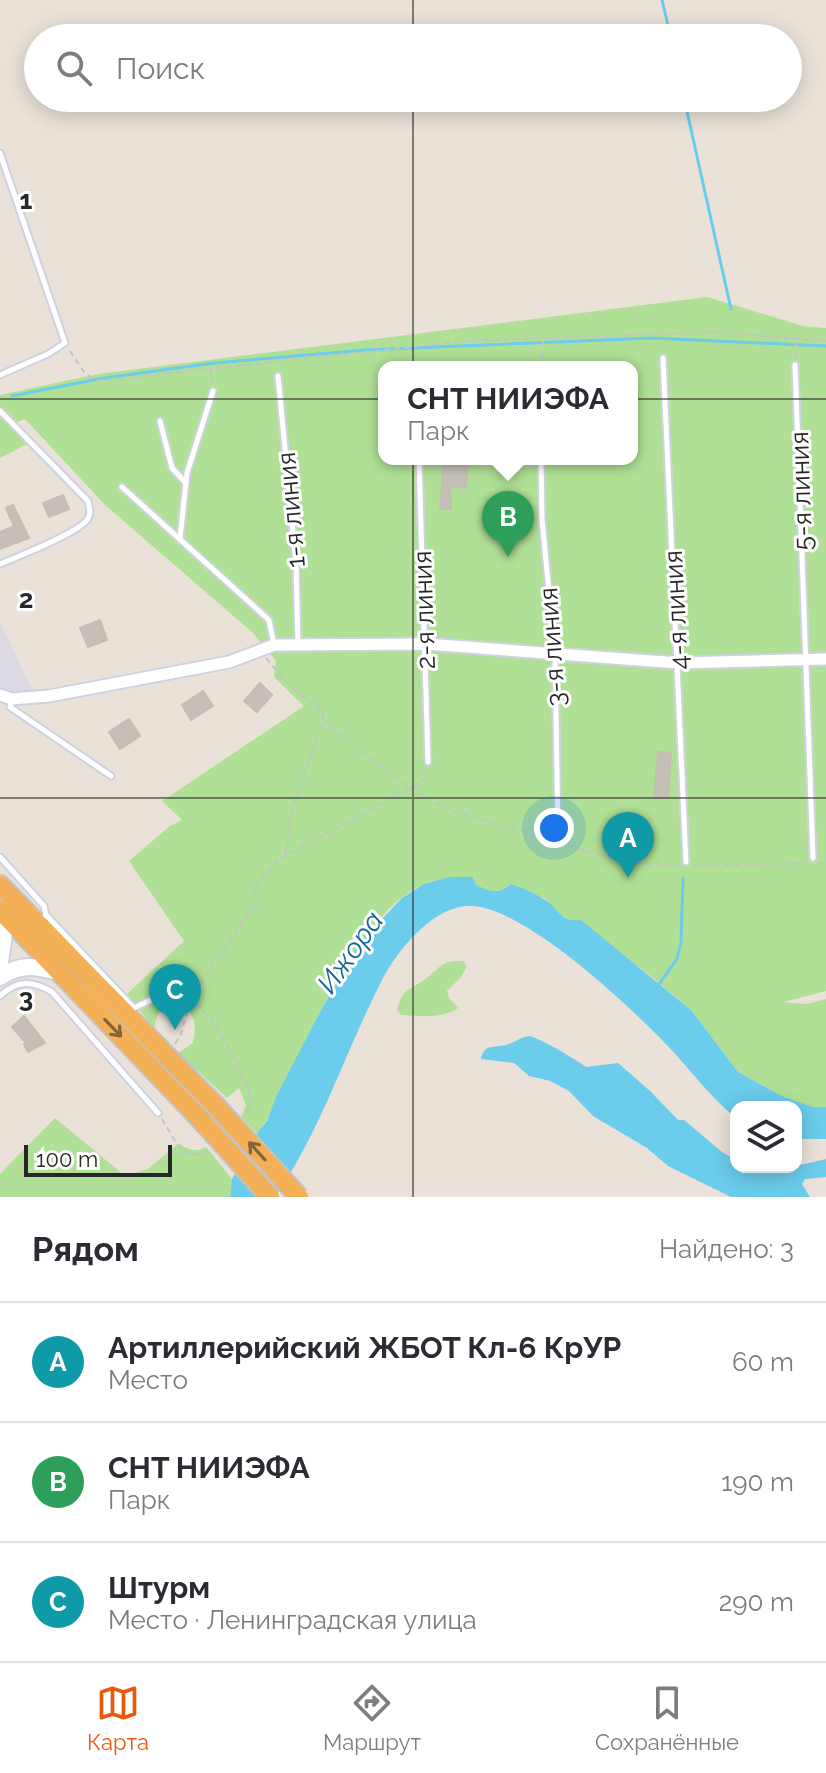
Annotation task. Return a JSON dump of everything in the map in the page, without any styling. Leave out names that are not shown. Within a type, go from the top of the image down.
[{"type":"highway","points":[[0,885],[42,920],[299,1197]]},
{"type":"highway","points":[[0,912],[200,1119],[270,1197]]},
{"type":"main road","points":[[0,912],[5,927],[0,962]]},
{"type":"main road","points":[[0,977],[14,968],[30,965],[59,972]]},
{"type":"street","points":[[6,697],[49,696],[214,665],[274,645],[426,644],[679,663],[826,659]]},
{"type":"lane","points":[[0,153],[65,343],[0,375]]},
{"type":"lane","name":"4-я линия","points":[[663,358],[686,862]]},
{"type":"lane","name":"5-я линия","points":[[795,365],[813,858]]},
{"type":"lane","name":"1-я линия","points":[[278,376],[296,563],[298,645]]},
{"type":"lane","points":[[180,539],[186,483],[213,391]]},
{"type":"lane","points":[[0,411],[88,501],[90,512],[87,520],[72,531],[0,564]]},
{"type":"lane","points":[[160,421],[172,468],[186,483]]},
{"type":"lane","name":"2-я линия","points":[[419,465],[428,762]]},
{"type":"lane","name":"3-я линия","points":[[541,465],[542,520],[555,653],[558,835]]},
{"type":"lane","points":[[122,487],[269,620],[274,645]]},
{"type":"lane","points":[[6,697],[10,707],[111,776]]},
{"type":"lane","points":[[0,857],[44,906],[42,920],[134,1008],[169,991],[191,998]]},
{"type":"lane","points":[[0,996],[9,987],[34,982],[52,992],[158,1113]]},
{"type":"path","points":[[65,343],[75,361],[96,381],[404,347],[543,338],[715,332],[826,341]]},
{"type":"path","points":[[541,361],[543,338]]},
{"type":"path","points":[[795,365],[796,338]]},
{"type":"path","points":[[210,368],[213,391]]},
{"type":"path","points":[[261,650],[272,667],[322,712],[323,719],[293,806],[285,856]]},
{"type":"path","points":[[172,1049],[181,1034],[191,998],[260,898],[252,890],[279,859],[416,786],[425,778],[428,762]]},
{"type":"path","points":[[191,998],[215,1029],[251,1096],[251,1106],[240,1123]]},
{"type":"path","points":[[158,1113],[177,1148],[195,1155],[205,1153],[214,1146]]},
{"type":"shaded area","points":[[0,622],[34,693],[0,692]]},
{"type":"green space","points":[[707,297],[803,326],[826,328],[826,991],[783,1002],[807,1004],[826,999],[826,1107],[813,1107],[784,1097],[738,1072],[692,1011],[647,973],[553,911],[546,899],[511,884],[494,891],[475,885],[473,877],[461,877],[425,884],[401,898],[379,919],[340,975],[257,1133],[241,1117],[246,1105],[239,1088],[227,1098],[178,1053],[193,1043],[194,1022],[188,1010],[184,1006],[169,1006],[158,1013],[154,1028],[127,994],[184,941],[129,861],[170,826],[182,820],[162,801],[304,706],[274,677],[276,661],[252,632],[105,505],[25,419],[12,424],[29,443],[0,458],[0,395],[98,374]]},
{"type":"green space","points":[[463,961],[467,966],[447,991],[458,1008],[438,1015],[401,1015],[397,1010],[405,992],[443,965]]},
{"type":"green space","points":[[55,1118],[125,1176],[148,1169],[179,1143],[192,1150],[206,1147],[232,1179],[230,1197],[0,1197],[0,1174]]},
{"type":"water","points":[[449,877],[473,877],[476,885],[494,891],[511,884],[547,901],[568,919],[581,920],[692,1011],[738,1072],[796,1101],[730,1101],[730,1113],[649,1027],[572,959],[514,920],[488,909],[465,906],[439,915],[427,924],[388,969],[306,1145],[275,1197],[230,1197],[232,1179],[267,1121],[276,1097],[321,1010],[360,942],[402,898],[424,884]]},
{"type":"water","points":[[534,1037],[549,1044],[586,1067],[618,1063],[678,1120],[684,1120],[730,1157],[730,1173],[802,1173],[802,1165],[826,1159],[826,1177],[805,1179],[802,1184],[810,1197],[731,1197],[668,1166],[647,1148],[593,1116],[569,1091],[550,1081],[529,1076],[514,1063],[481,1059],[488,1048]]},
{"type":"water","points":[[802,1103],[826,1107],[826,1139],[802,1139]]},
{"type":"building","points":[[444,465],[468,465],[466,488],[450,486],[451,509],[440,509]]},
{"type":"building","points":[[63,495],[69,509],[49,517],[43,503]]},
{"type":"building","points":[[13,505],[29,538],[0,549],[0,532],[14,526],[6,508]]},
{"type":"building","points":[[100,620],[107,640],[88,647],[80,628]]},
{"type":"building","points":[[260,683],[272,695],[257,712],[244,701]]},
{"type":"building","points":[[203,691],[213,706],[191,720],[182,705]]},
{"type":"building","points":[[129,719],[140,736],[120,749],[109,732]]},
{"type":"building","points":[[658,752],[671,753],[668,798],[654,797]]},
{"type":"building","points":[[24,1016],[45,1043],[28,1052],[26,1043],[12,1027]]},
{"type":"waterway","points":[[662,0],[668,24]]},
{"type":"waterway","points":[[687,112],[731,309]]},
{"type":"waterway","points":[[12,396],[104,378],[214,363],[365,350],[652,338],[826,346]]},
{"type":"waterway","points":[[659,984],[677,959],[681,942],[683,878]]},
{"type":"place","name":"СНТ НИИЭФА","points":[[508,557]]},
{"type":"place","name":"Артиллерийский ЖБОТ Кл-6 КрУР","points":[[628,878]]},
{"type":"place","name":"Штурм","points":[[175,1030]]},
{"type":"water label","name":"Ижора","points":[[350,952]]}]
